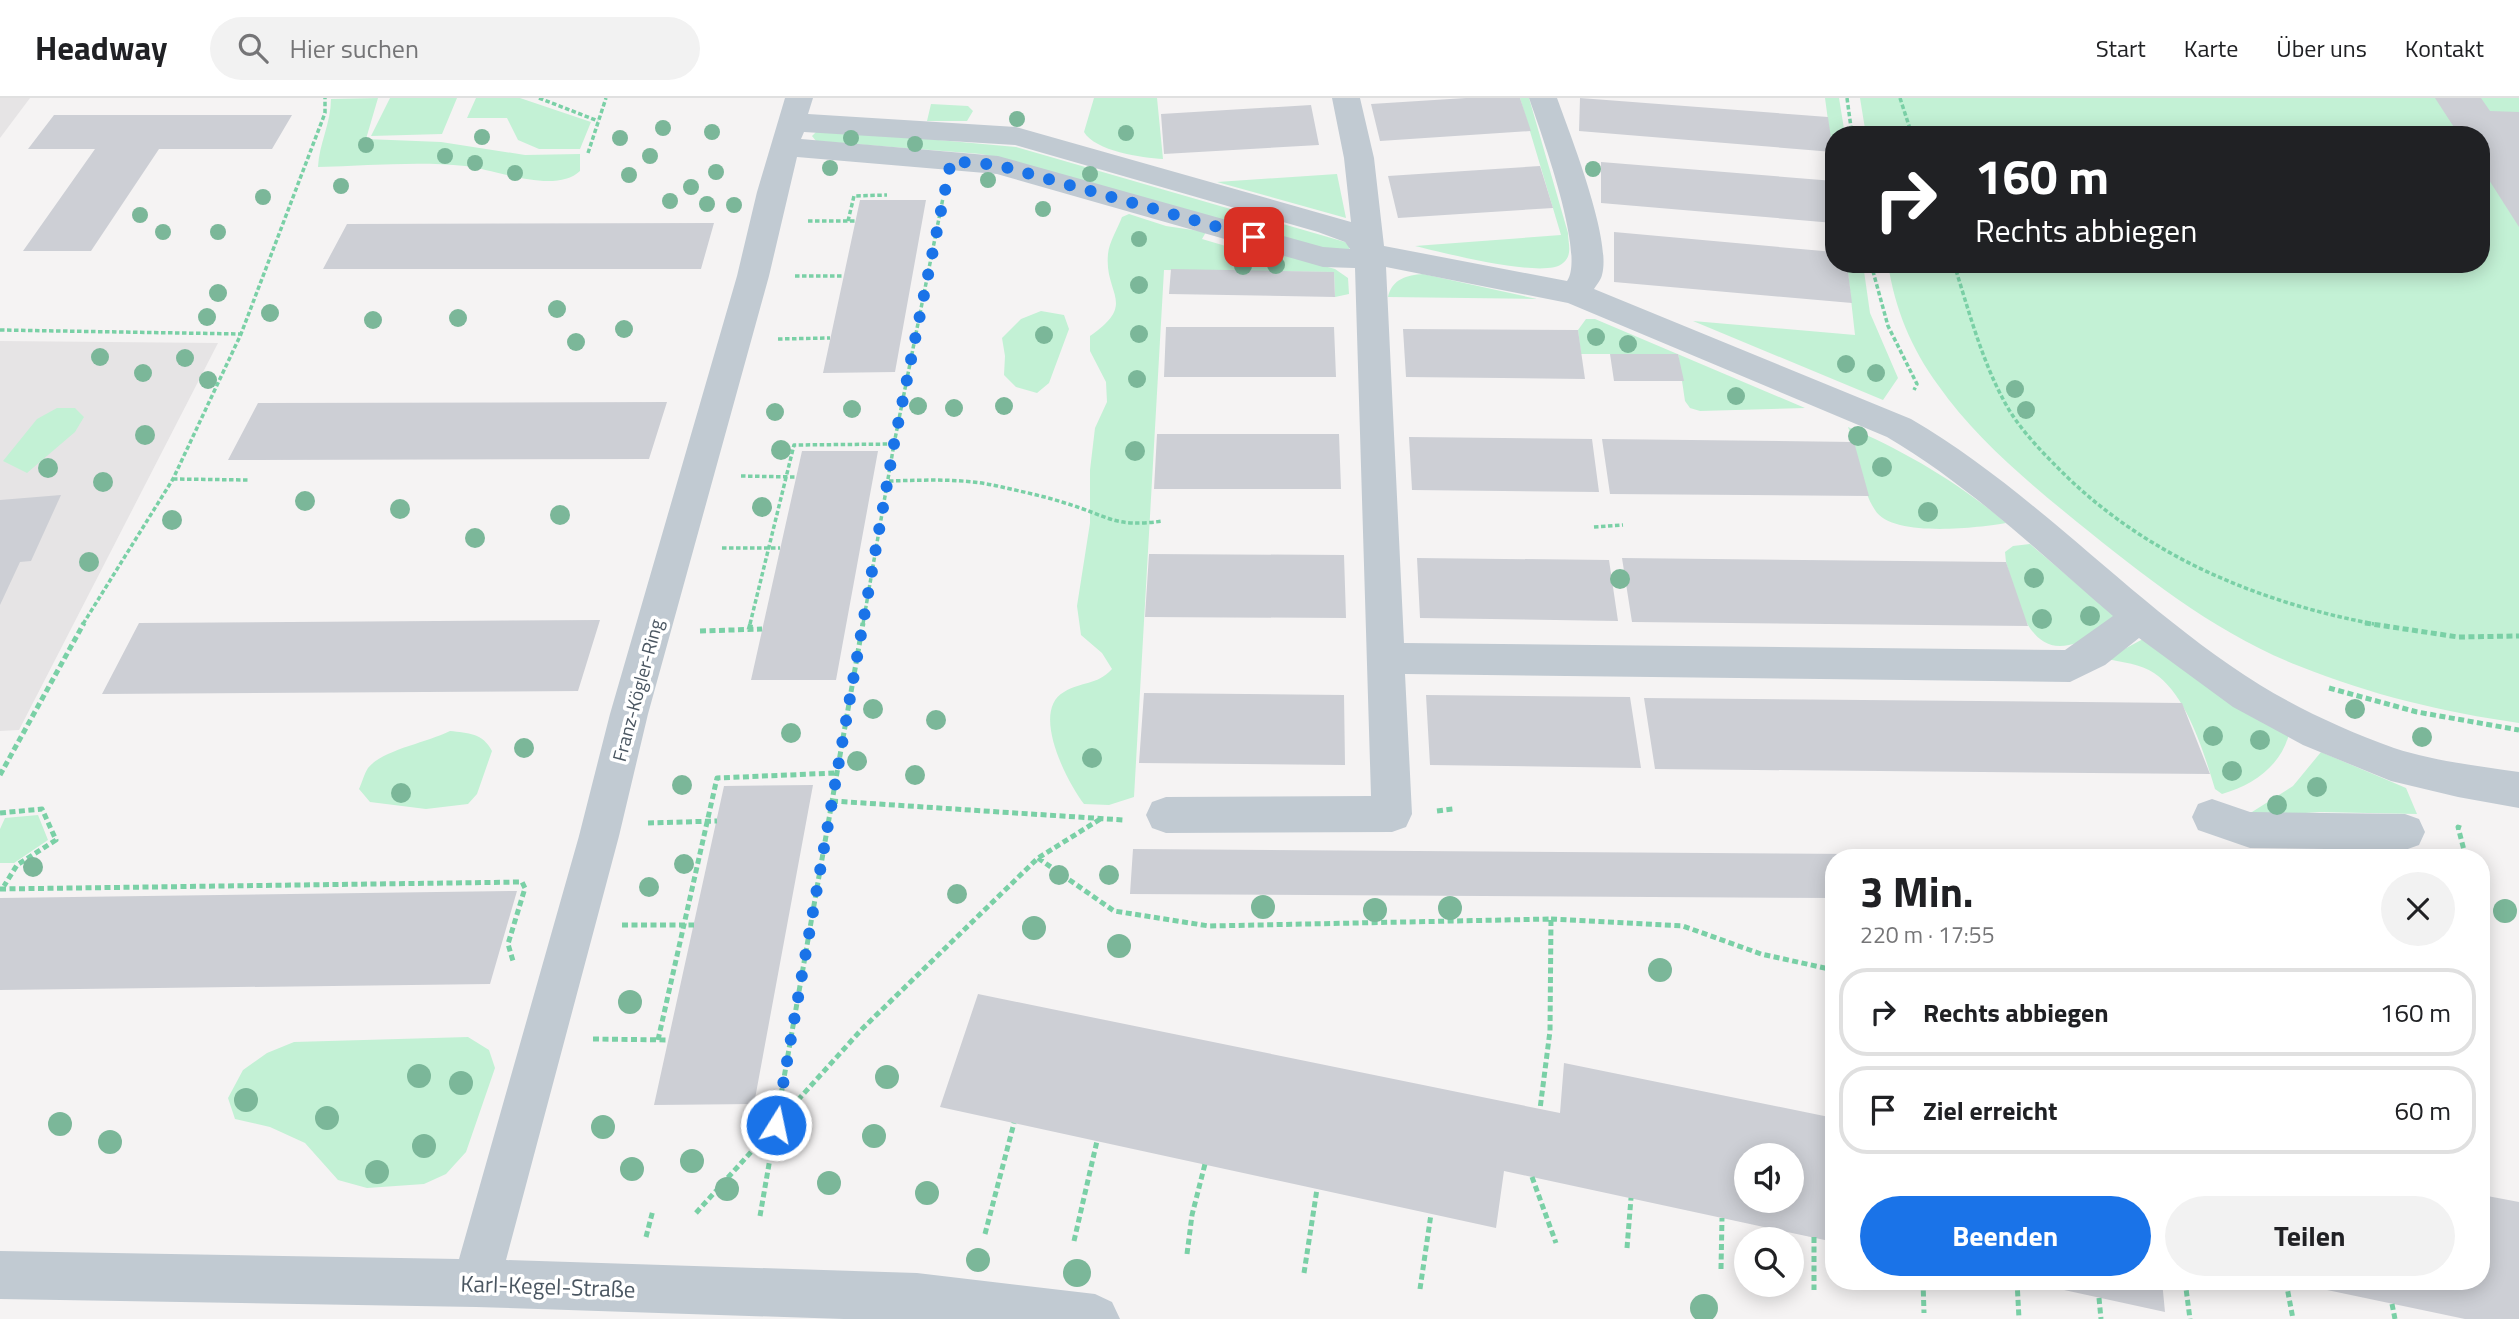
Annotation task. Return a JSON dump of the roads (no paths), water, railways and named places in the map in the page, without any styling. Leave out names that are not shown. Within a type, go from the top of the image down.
[{"type":"street","points":[[1166,815],[1392,814],[1370,254],[1359,158],[1346,98]]},
{"type":"street","points":[[1543,98],[1561,148],[1588,250],[1588,273],[1576,293]]},
{"type":"street","points":[[792,122],[998,165],[1323,257],[1351,259],[1370,254],[1576,293],[1899,428],[1941,452],[1979,480],[2139,617],[2247,696],[2317,733],[2390,764],[2458,780],[2519,790]]},
{"type":"street","name":"Franz-Kögler-Ring","points":[[476,1283],[792,122]]},
{"type":"street","points":[[1386,658],[2070,666],[2091,654],[2139,617]]},
{"type":"street","points":[[2212,817],[2250,830],[2406,832]]},
{"type":"street","name":"Karl-Kegel-Straße","points":[[0,1275],[476,1283],[917,1297],[1095,1319]]}]
